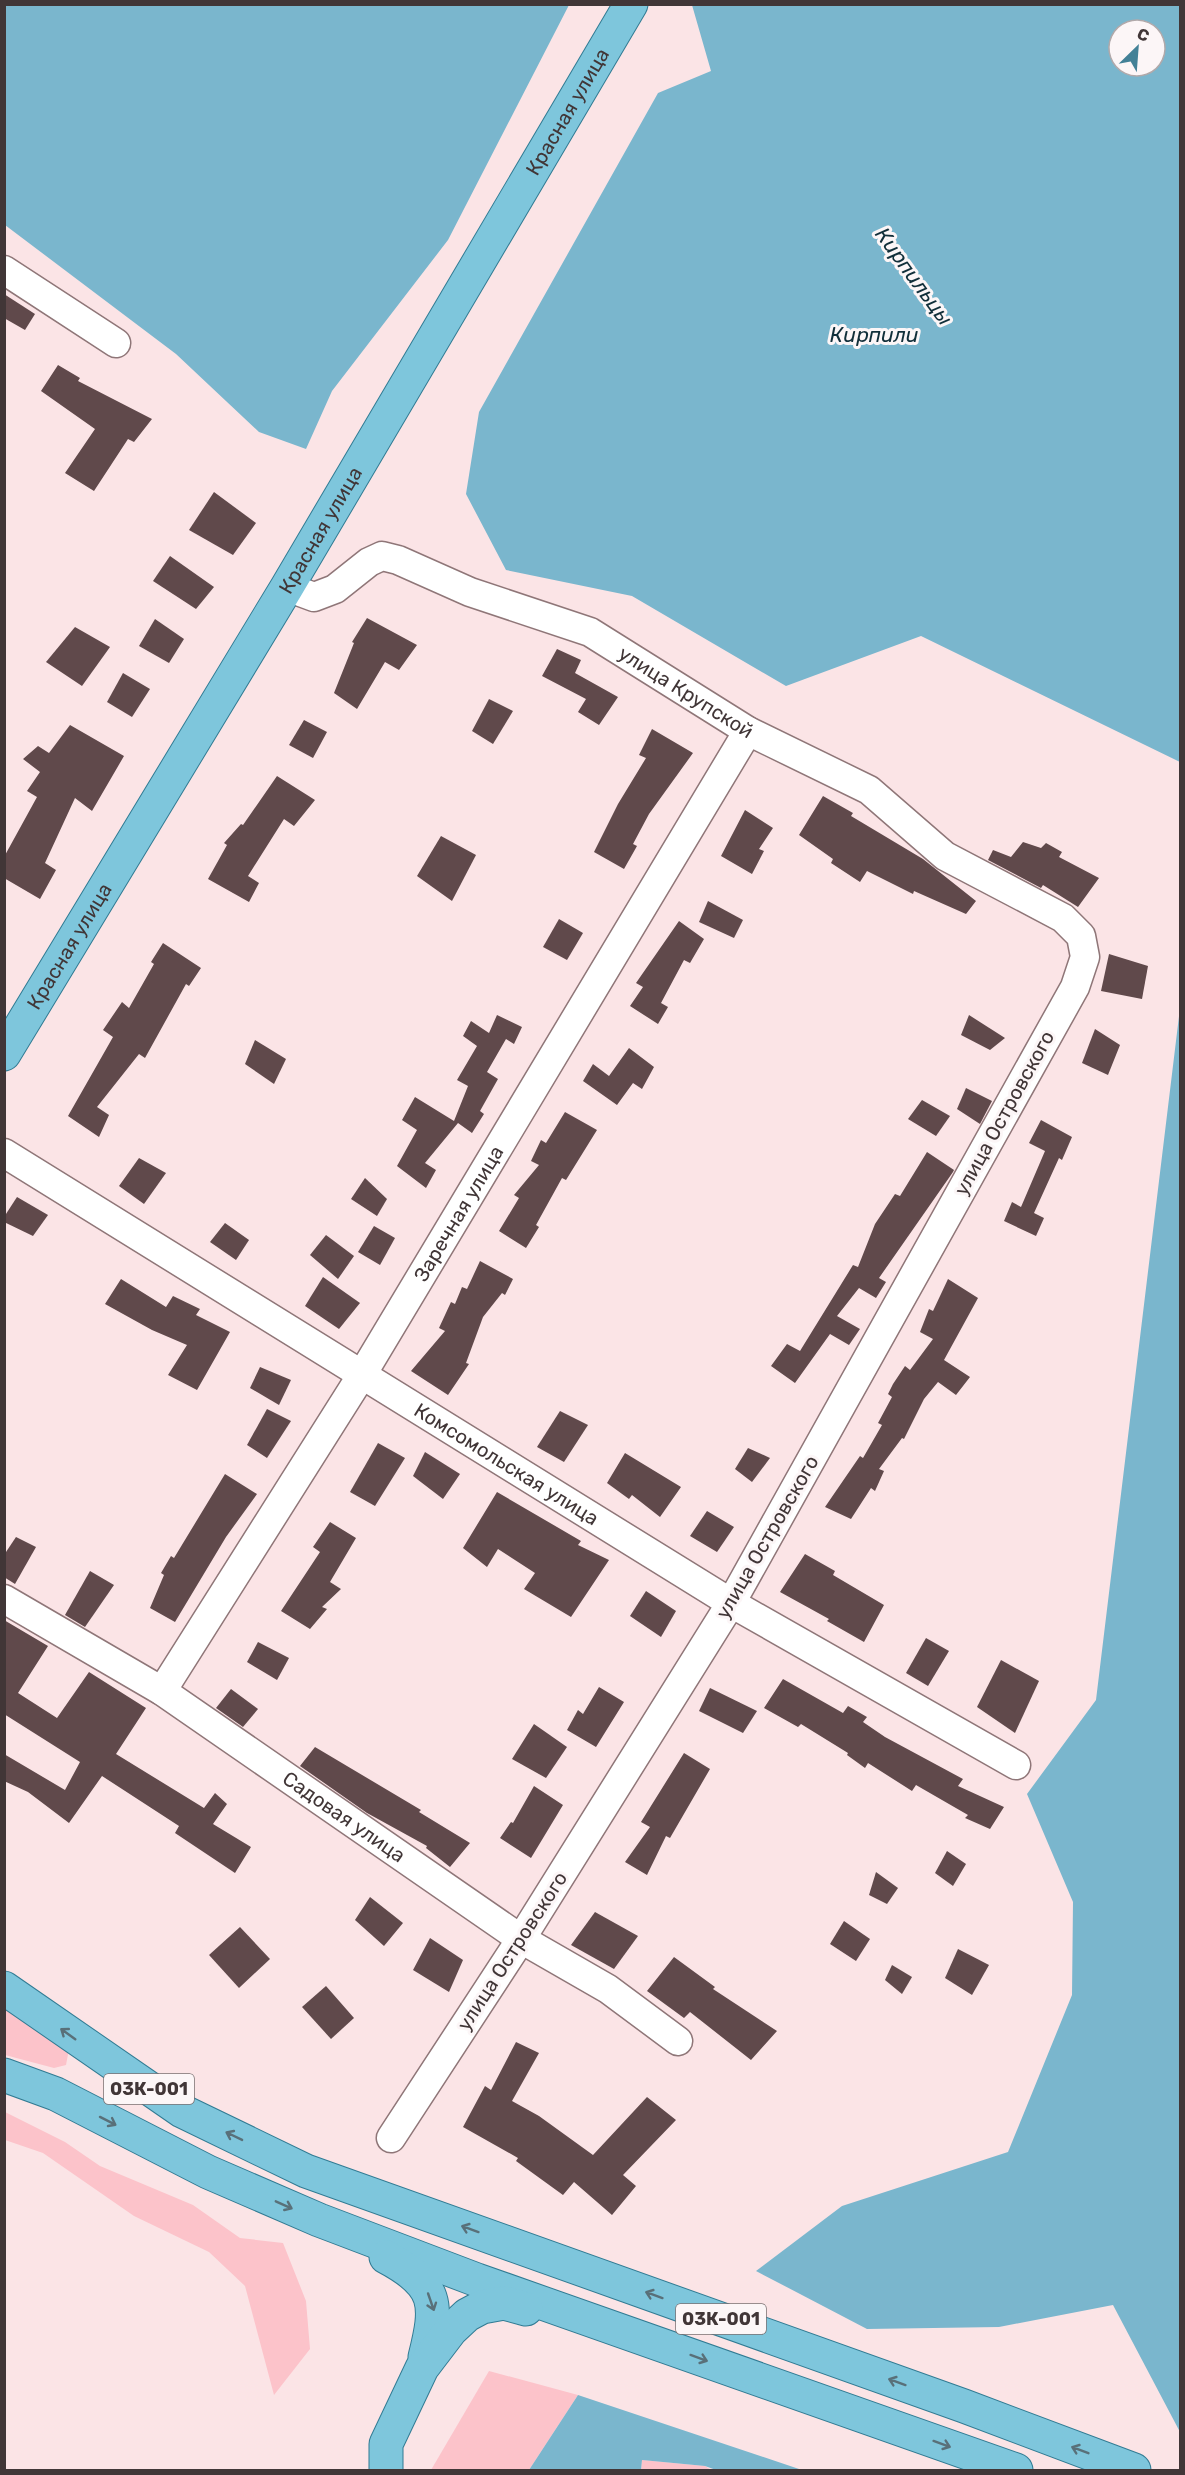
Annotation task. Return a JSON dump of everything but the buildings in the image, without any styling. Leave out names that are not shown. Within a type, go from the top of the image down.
[{"type":"main road","name":"Красная улица","points":[[4,1054],[287,587],[631,4]]},
{"type":"main road","name":"03К-001","points":[[4,1988],[182,2111],[306,2170],[964,2406],[1134,2470]]},
{"type":"main road","name":"03К-001","points":[[4,2075],[56,2094],[208,2172],[319,2220],[1016,2470]]},
{"type":"main road","points":[[319,2220],[395,2261],[417,2278],[428,2293],[434,2307],[434,2321],[423,2367]]},
{"type":"main road","points":[[386,2470],[386,2444],[423,2367],[438,2345],[467,2315],[482,2307],[504,2302],[603,2334],[644,2338]]},
{"type":"street","points":[[4,270],[116,344]]},
{"type":"street","name":"улица Крупской","points":[[287,587],[314,597],[335,589],[369,562],[382,556],[398,560],[470,592],[590,632],[748,731],[869,790],[945,856],[1064,918]]},
{"type":"street","name":"Заречная улица","points":[[162,1691],[363,1373],[748,731]]},
{"type":"street","name":"улица Островского","points":[[391,2138],[521,1939],[731,1603],[1075,987],[1085,957],[1081,936],[1064,918]]},
{"type":"street","name":"Комсомольская улица","points":[[4,1153],[363,1373],[731,1603],[1016,1765]]},
{"type":"street","name":"Садовая улица","points":[[4,1599],[162,1691],[521,1939],[609,1989],[678,2042]]},
{"type":"shaded area","points":[[4,2002],[69,2049],[66,2065],[54,2068],[5,2055]]},
{"type":"shaded area","points":[[5,2112],[65,2142],[100,2166],[193,2205],[240,2238],[283,2243],[306,2301],[310,2349],[274,2395],[245,2286],[209,2252],[134,2216],[43,2153],[5,2140]]},
{"type":"shaded area","points":[[489,2371],[578,2395],[529,2470],[431,2470]]},
{"type":"shaded area","points":[[642,2460],[705,2466],[711,2470],[641,2470]]},
{"type":"water","points":[[4,5],[569,5],[448,240],[332,391],[306,449],[259,432],[176,354],[5,225]]},
{"type":"water","name":"Кирпили","points":[[692,5],[1180,5],[1180,762],[921,636],[786,686],[632,596],[506,570],[466,494],[479,412],[658,93],[711,71]]},
{"type":"water","points":[[1180,1008],[1180,2432],[1113,2305],[999,2327],[867,2329],[756,2271],[842,2206],[1008,2152],[1072,1995],[1073,1902],[1027,1794],[1096,1700]]},
{"type":"water","points":[[578,2395],[802,2470],[716,2470],[705,2466],[642,2460],[641,2470],[529,2470]]},
{"type":"water label","name":"Кирпильцы","points":[[914,276]]}]
